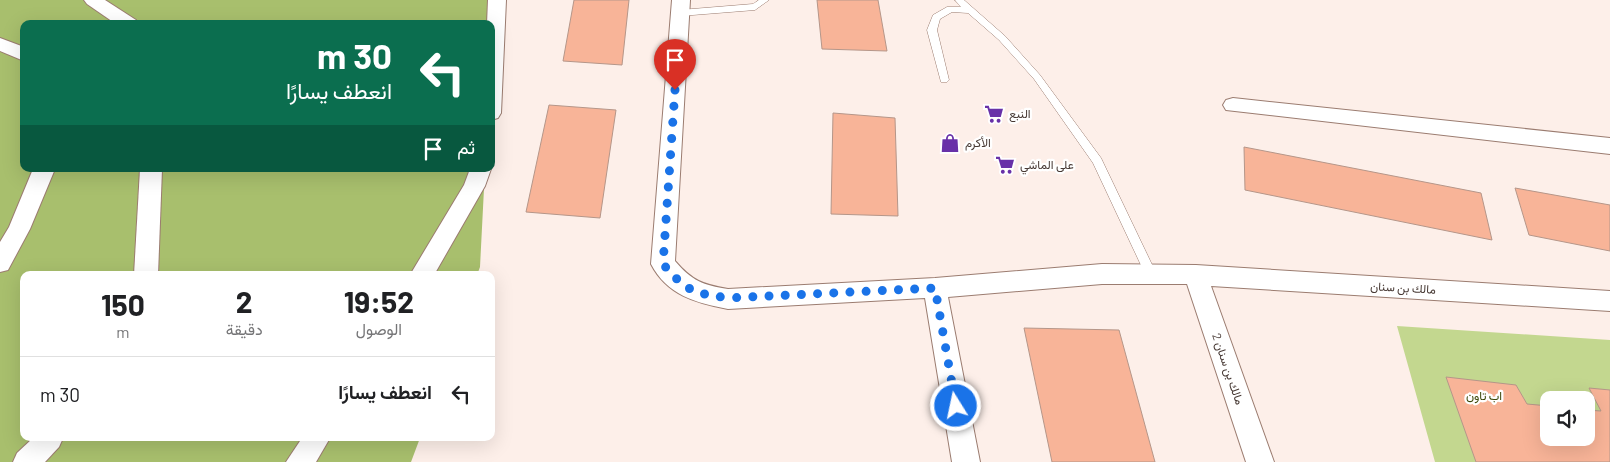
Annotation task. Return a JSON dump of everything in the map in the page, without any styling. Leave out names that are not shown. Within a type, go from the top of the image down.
[{"type":"street","points":[[93,0],[123,20]]},
{"type":"street","points":[[495,38],[497,0]]},
{"type":"street","name":"مالك بن سنان","points":[[681,7],[663,264],[678,282],[698,294],[728,298],[935,288],[1102,274],[1196,275],[1610,301]]},
{"type":"street","points":[[0,44],[20,53]]},
{"type":"street","points":[[1233,105],[1610,146]]},
{"type":"street","points":[[0,263],[19,228],[43,172]]},
{"type":"street","points":[[146,271],[147,217],[151,172]]},
{"type":"street","points":[[424,271],[474,186],[479,172]]},
{"type":"street","name":"مالك بن سنان 2","points":[[1196,275],[1260,462]]},
{"type":"street","points":[[935,288],[966,462]]},
{"type":"street","points":[[27,462],[47,441]]},
{"type":"street","points":[[300,462],[315,441]]},
{"type":"lane","points":[[681,7],[728,5],[755,7],[765,0]]},
{"type":"lane","points":[[959,0],[1002,38],[1037,78],[1097,161],[1151,275]]},
{"type":"lane","points":[[944,80],[932,30],[936,17],[950,9],[971,10]]},
{"type":"green space","points":[[0,0],[493,0],[491,20],[20,20],[20,172],[485,172],[478,271],[20,271],[20,441],[419,441],[411,462],[0,462]]},
{"type":"green space","name":"اب تاون","points":[[1397,326],[1610,340],[1610,462],[1435,462]]},
{"type":"building","points":[[574,0],[629,0],[622,65],[563,61]]},
{"type":"building","points":[[817,0],[878,0],[887,51],[822,49]]},
{"type":"building","points":[[549,105],[616,110],[600,218],[526,212]]},
{"type":"building","points":[[833,113],[895,118],[898,216],[831,214]]},
{"type":"building","points":[[1244,147],[1481,193],[1492,240],[1245,190]]},
{"type":"building","points":[[1515,188],[1610,205],[1610,251],[1529,235]]},
{"type":"building","points":[[1024,328],[1119,330],[1155,462],[1052,462]]},
{"type":"building","points":[[1446,377],[1516,385],[1527,404],[1540,405],[1540,446],[1595,446],[1595,411],[1601,411],[1595,400],[1595,391],[1591,391],[1589,388],[1610,390],[1610,462],[1476,462]]},
{"type":"place","name":"النبع","points":[[994,114]]},
{"type":"place","name":"الأكرم","points":[[950,143]]},
{"type":"place","name":"على الماشي","points":[[1005,165]]},
{"type":"route","points":[[675,90],[663,264],[678,282],[698,294],[728,298],[935,288],[956,406]]}]
